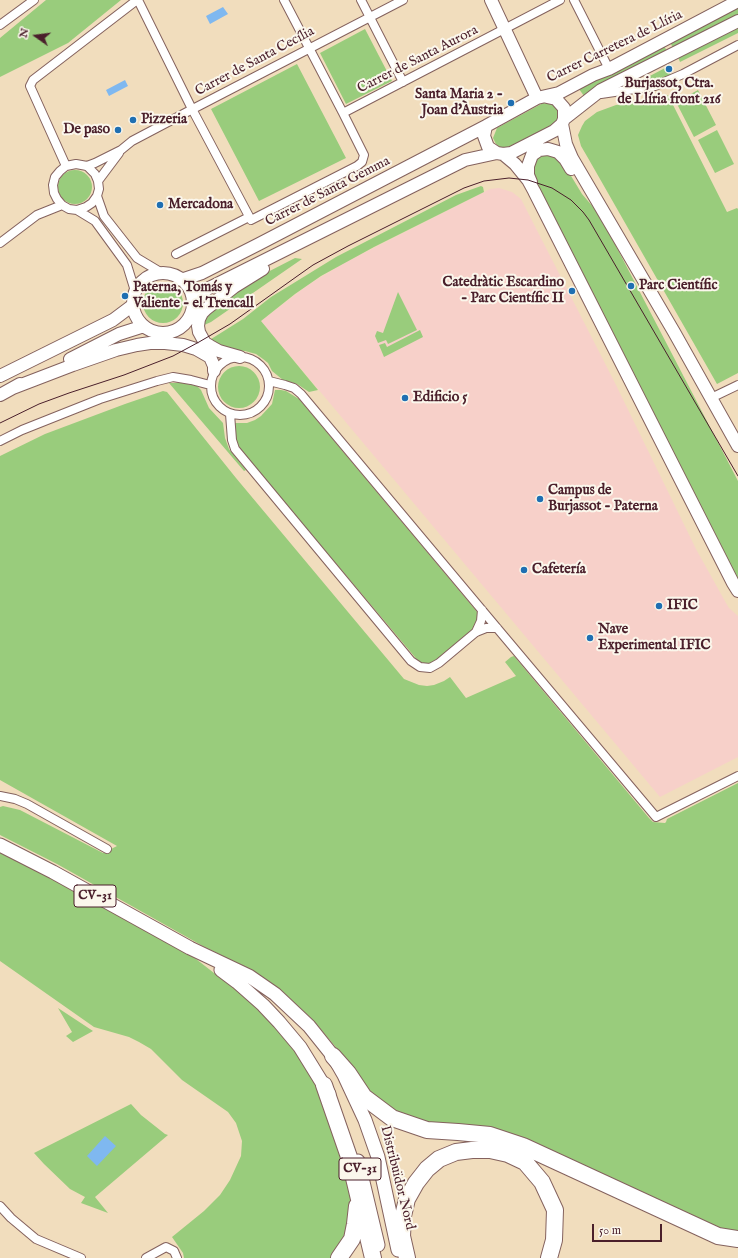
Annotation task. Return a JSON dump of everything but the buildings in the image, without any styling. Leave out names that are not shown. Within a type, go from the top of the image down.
[{"type":"highway","points":[[333,1056],[348,1073],[364,1097],[392,1118],[427,1130],[490,1135],[523,1146],[718,1236],[738,1240]]},
{"type":"highway","points":[[324,1085],[349,1156],[373,1258]]},
{"type":"highway","points":[[407,1258],[402,1236],[403,1216],[407,1199],[416,1183],[427,1169],[439,1159],[456,1152],[472,1150],[490,1150],[508,1154],[525,1162],[542,1182],[555,1210],[554,1240],[548,1258]]},
{"type":"highway","points":[[339,1258],[352,1239],[358,1192]]},
{"type":"main road","points":[[491,0],[504,30],[542,97],[556,99],[564,108],[563,121],[568,150],[738,446]]},
{"type":"main road","name":"Carrer Carretera de Llíria","points":[[486,126],[542,97],[559,93],[586,78],[609,69],[738,1]]},
{"type":"main road","points":[[192,303],[207,289],[465,160],[511,153],[554,131],[563,121],[595,95],[614,83],[738,20]]},
{"type":"main road","points":[[486,126],[484,136],[488,147],[515,164],[528,180],[534,191],[738,591]]},
{"type":"main road","name":"Carrer de Santa Gemma","points":[[181,280],[202,273],[486,126]]},
{"type":"main road","points":[[534,191],[528,174],[528,166],[532,156],[542,149],[558,152],[565,159],[584,191],[598,206],[608,220]]},
{"type":"main road","points":[[240,357],[219,351],[205,343],[199,332],[198,326],[202,313],[240,283],[395,196]]},
{"type":"main road","points":[[162,273],[172,275],[181,280],[187,286],[191,294],[191,312],[187,321],[180,328],[171,332],[162,333],[152,331],[144,326],[138,320],[133,305],[136,291],[140,284],[146,278],[162,273]]},
{"type":"main road","points":[[0,376],[113,320],[133,305]]},
{"type":"main road","points":[[0,394],[119,334],[144,326]]},
{"type":"main road","points":[[13,388],[116,350],[150,343],[183,345],[196,349],[210,357],[214,366],[214,371]]},
{"type":"main road","name":"Distribuïdor Nord","points":[[0,845],[53,872],[190,948],[249,976],[275,994],[309,1026],[333,1056],[344,1075],[373,1140],[400,1258]]},
{"type":"main road","name":"Distribuïdor Nord","points":[[190,948],[237,982],[263,1005],[300,1047],[324,1085],[339,1112],[353,1144],[381,1258]]},
{"type":"street","points":[[0,25],[34,0]]},
{"type":"street","points":[[66,166],[30,86],[33,80],[137,0],[192,109],[250,218]]},
{"type":"street","points":[[176,254],[357,166],[362,162],[364,155],[284,0]]},
{"type":"street","points":[[361,0],[404,82]]},
{"type":"street","name":"Carrer de Santa Cecília","points":[[121,150],[132,141],[192,109],[308,48],[404,0]]},
{"type":"street","name":"Carrer de Santa Aurora","points":[[343,113],[560,0]]},
{"type":"street","points":[[574,0],[609,69]]},
{"type":"street","points":[[595,95],[619,90],[655,86],[683,74],[738,45]]},
{"type":"street","points":[[727,50],[738,48]]},
{"type":"street","points":[[87,166],[121,150]]},
{"type":"street","points":[[98,181],[121,150]]},
{"type":"street","points":[[76,164],[87,166],[95,174],[98,181],[99,189],[97,196],[86,208],[77,210],[69,209],[62,205],[54,193],[55,177],[66,166],[76,164]]},
{"type":"street","points":[[97,196],[104,216],[137,258],[162,273]]},
{"type":"street","points":[[0,243],[37,216],[62,205]]},
{"type":"street","points":[[77,210],[95,220],[127,265],[136,291]]},
{"type":"street","points":[[240,357],[250,359],[259,364],[265,371],[269,381],[269,390],[267,398],[256,412],[239,416],[222,410],[215,403],[211,394],[210,385],[214,371],[219,365],[232,358],[240,357]]},
{"type":"street","points":[[0,441],[22,430],[100,399],[173,376],[210,385]]},
{"type":"street","points":[[269,381],[294,388],[301,394],[656,817],[738,776]]},
{"type":"street","points":[[711,398],[738,385]]},
{"type":"street","points":[[230,414],[230,431],[235,449],[411,661],[420,667],[430,668],[439,663],[476,632],[486,628],[497,628]]},
{"type":"street","points":[[476,632],[481,621],[482,610]]},
{"type":"street","points":[[0,796],[15,799],[27,804],[106,849]]},
{"type":"street","points":[[0,1206],[11,1218],[36,1239],[81,1258]]},
{"type":"street","points":[[146,1258],[166,1248],[174,1251],[177,1258]]},
{"type":"shaded area","name":"Campus de Burjassot - Paterna","points":[[499,188],[512,192],[521,199],[615,383],[696,549],[729,608],[738,616],[738,757],[660,797],[261,321],[308,285],[346,262],[490,189]]},
{"type":"green space","points":[[46,0],[121,0],[68,43],[0,77],[0,38]]},
{"type":"green space","points":[[738,8],[738,15],[673,48],[670,42]]},
{"type":"green space","points":[[738,26],[738,33],[680,62],[678,57]]},
{"type":"green space","points":[[365,29],[392,81],[346,104],[320,53]]},
{"type":"green space","points":[[664,46],[667,51],[584,96],[579,89]]},
{"type":"green space","points":[[297,64],[346,158],[259,201],[211,109]]},
{"type":"green space","points":[[667,67],[671,75],[656,82],[650,83],[645,81],[644,79]]},
{"type":"green space","points":[[698,90],[716,125],[694,137],[676,102]]},
{"type":"green space","points":[[668,95],[727,212],[737,208],[738,209],[738,373],[717,384],[581,146],[578,135],[585,121],[597,112],[616,105],[651,101]]},
{"type":"green space","points":[[543,103],[554,105],[559,112],[557,124],[511,148],[501,148],[496,144],[493,138],[497,128]]},
{"type":"green space","points":[[717,130],[734,164],[715,173],[698,140]]},
{"type":"green space","points":[[548,153],[562,161],[582,194],[604,223],[738,481],[738,583],[536,185],[531,168],[537,156]]},
{"type":"green space","points":[[75,170],[87,175],[92,187],[87,199],[75,204],[63,199],[58,187],[63,175]]},
{"type":"green space","points":[[481,186],[483,187],[484,192],[374,247],[321,276],[261,321],[318,390],[309,392],[297,384],[283,380],[272,371],[268,363],[256,354],[245,351],[231,350],[208,341],[243,319],[271,297],[336,257],[456,195]]},
{"type":"green space","points":[[295,258],[302,259],[211,322],[202,326],[202,323],[210,311],[260,276]]},
{"type":"green space","points":[[167,283],[174,286],[180,292],[183,303],[182,311],[174,320],[167,323],[159,323],[152,320],[144,311],[143,299],[146,292],[155,284]]},
{"type":"green space","points":[[398,292],[417,330],[388,344],[386,340],[378,343],[375,336],[377,331],[383,333]]},
{"type":"green space","points":[[420,330],[423,337],[384,357],[379,345],[385,343],[387,347]]},
{"type":"green space","points":[[239,366],[254,372],[260,387],[254,402],[239,408],[224,402],[218,387],[224,372]]},
{"type":"green space","points":[[169,383],[182,383],[197,386],[201,390],[209,408],[223,423],[225,438],[229,449],[246,470],[244,471]]},
{"type":"green space","points":[[275,390],[286,391],[299,399],[478,613],[479,617],[474,629],[434,662],[429,664],[419,662],[239,448],[236,441],[235,423],[247,423],[261,416],[272,404]]},
{"type":"green space","points":[[163,391],[167,392],[236,478],[404,679],[419,685],[427,686],[434,685],[450,677],[466,698],[516,676],[505,662],[514,656],[653,822],[665,823],[667,819],[738,783],[738,1234],[716,1228],[579,1164],[431,1125],[400,1114],[378,1101],[365,1087],[334,1045],[313,1020],[283,992],[258,974],[201,945],[57,864],[0,835],[0,807],[3,806],[20,810],[103,853],[117,846],[0,780],[0,456],[45,434]]},
{"type":"green space","points":[[0,851],[102,905],[196,959],[254,1004],[287,1040],[315,1079],[332,1110],[354,1200],[351,1222],[342,1244],[331,1258],[184,1258],[183,1253],[172,1237],[204,1211],[220,1195],[230,1180],[241,1156],[242,1141],[236,1123],[228,1112],[182,1080],[151,1049],[129,1037],[94,1027],[0,961]]},
{"type":"green space","points":[[58,1008],[93,1031],[73,1042],[66,1036],[72,1032]]},
{"type":"green space","points":[[131,1104],[141,1115],[168,1135],[95,1197],[108,1213],[81,1203],[85,1197],[70,1189],[34,1153]]},
{"type":"water","points":[[223,7],[228,14],[210,24],[206,16]]},
{"type":"water","points":[[125,80],[128,86],[109,96],[106,90]]},
{"type":"water","points":[[105,1136],[116,1146],[97,1166],[87,1156]]},
{"type":"tram line","points":[[0,423],[39,404],[124,375],[173,356],[230,324],[313,265],[348,246],[464,188],[484,181],[509,178],[528,180],[552,188],[571,200],[583,212],[738,476]]},
{"type":"place","name":"Burjassot, Ctra. de Llíria front 216","points":[[669,69]]},
{"type":"place","name":"Santa Maria 2 - Joan d'Àustria","points":[[511,103]]},
{"type":"place","name":"Pizzeria","points":[[133,120]]},
{"type":"place","name":"De paso","points":[[118,130]]},
{"type":"place","name":"Mercadona","points":[[160,205]]},
{"type":"place","name":"Parc Científic","points":[[631,286]]},
{"type":"place","name":"Catedràtic Escardino - Parc Científic II","points":[[572,291]]},
{"type":"place","name":"Paterna, Tomás y Valiente - el Trencall","points":[[125,296]]},
{"type":"place","name":"Edificio 5","points":[[405,398]]},
{"type":"place","name":"Campus de Burjassot - Paterna","points":[[540,499]]},
{"type":"place","name":"Cafetería","points":[[524,570]]},
{"type":"place","name":"IFIC","points":[[659,606]]},
{"type":"place","name":"Nave Experimental IFIC","points":[[590,638]]}]
